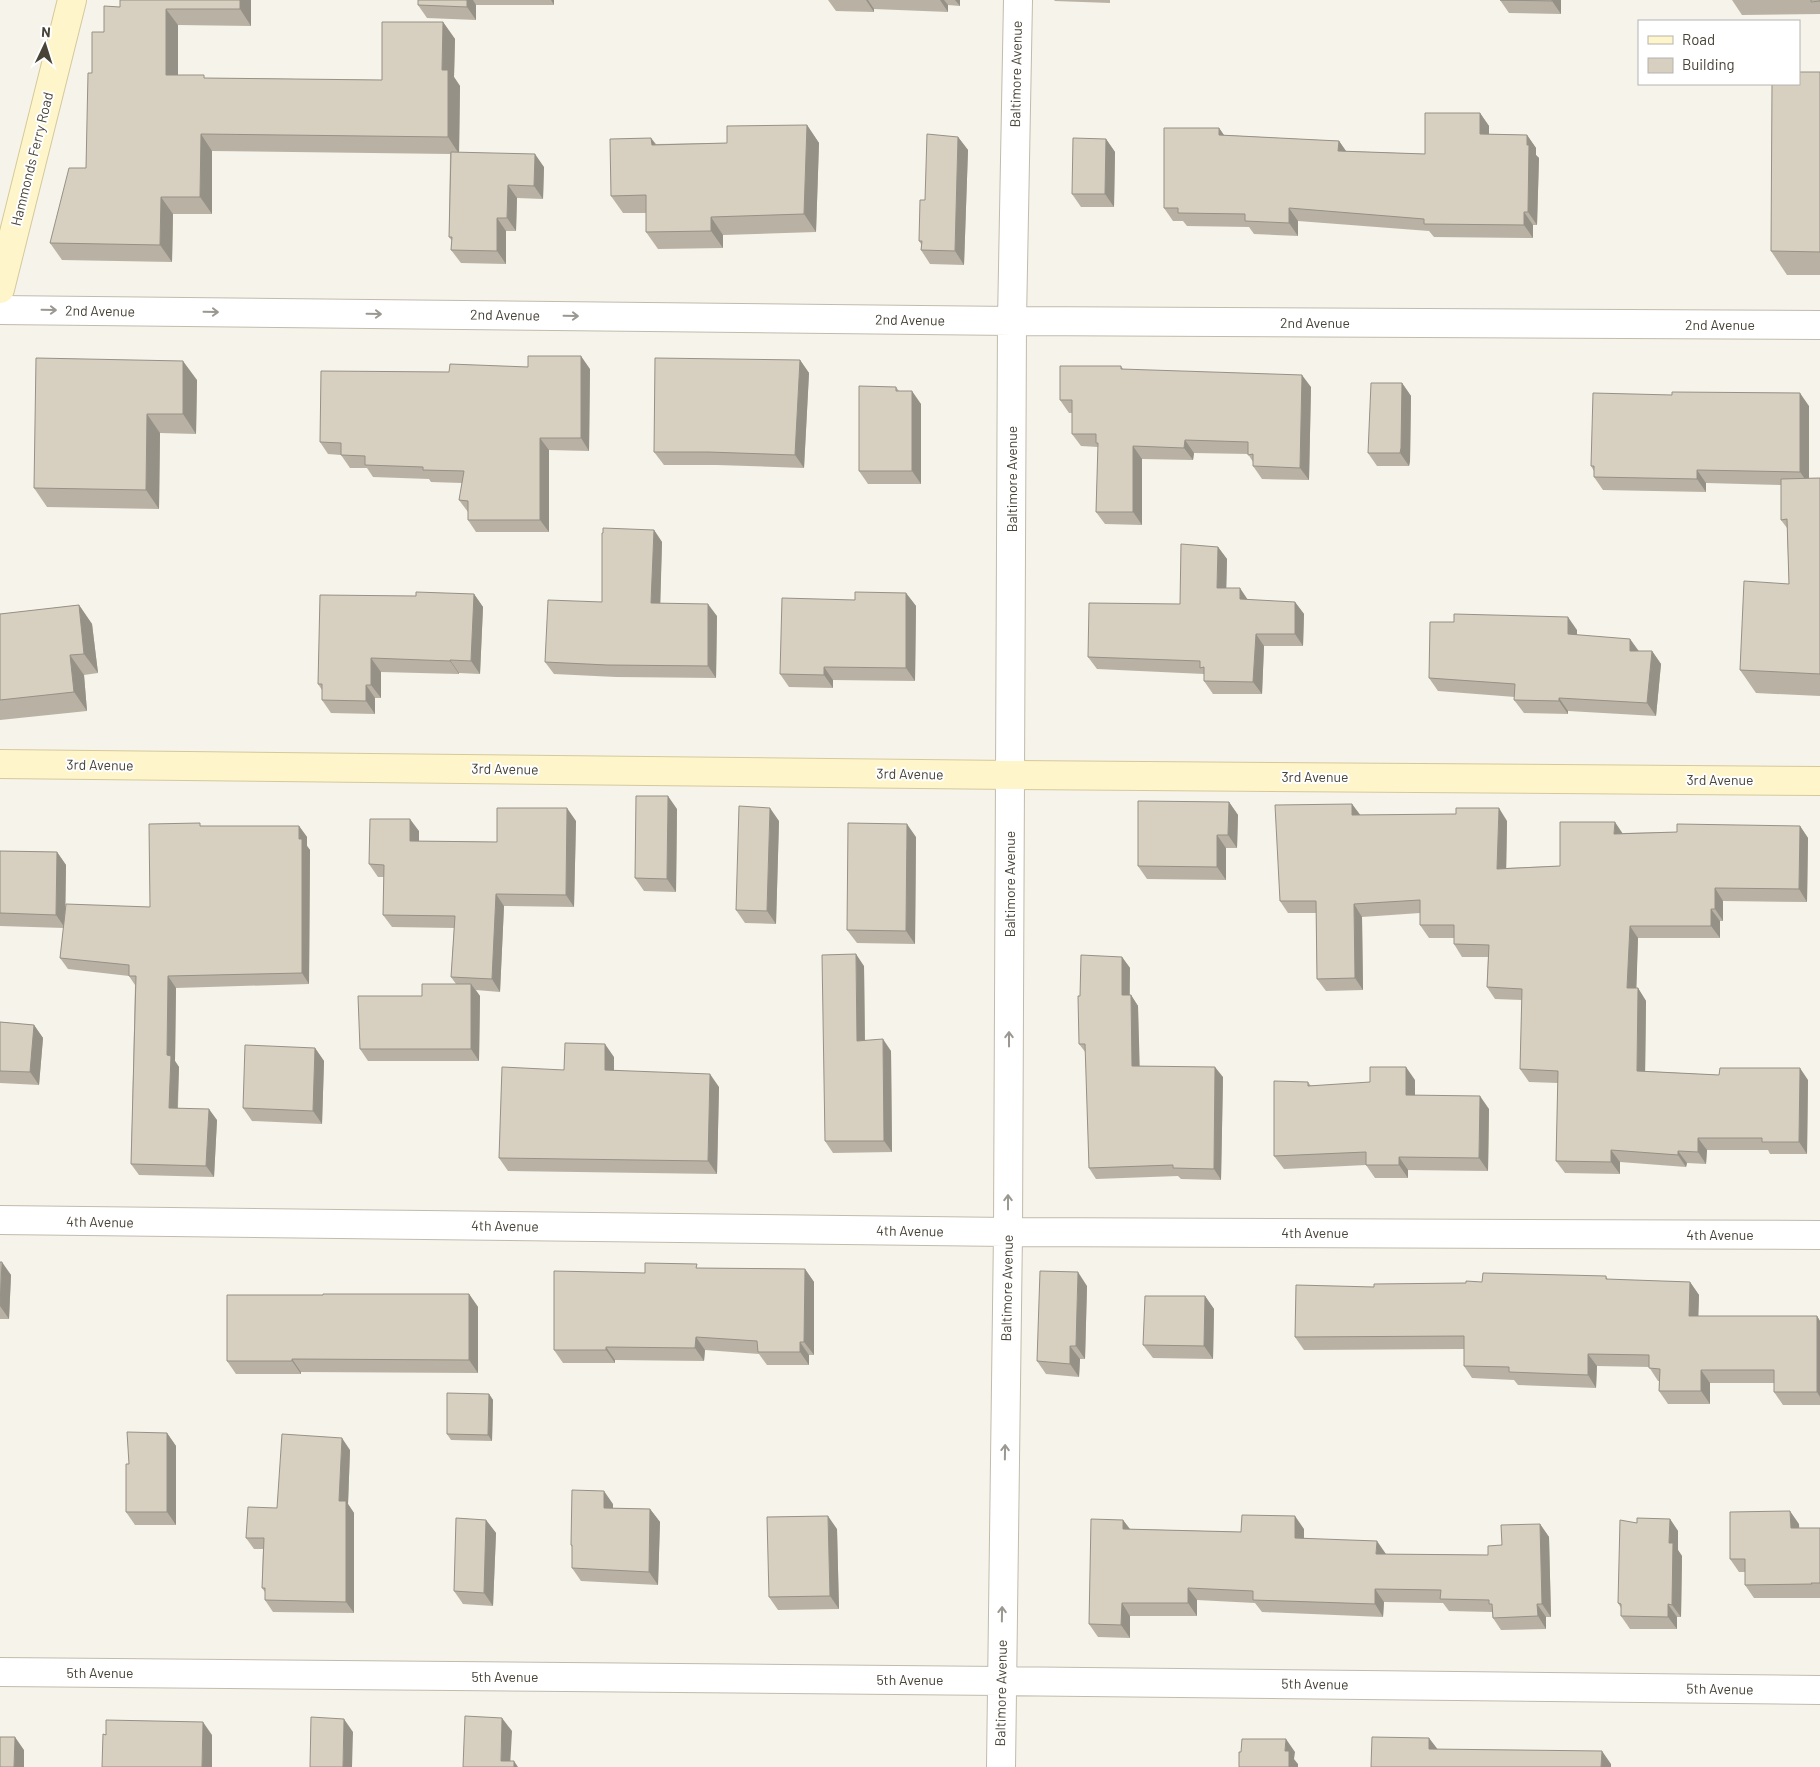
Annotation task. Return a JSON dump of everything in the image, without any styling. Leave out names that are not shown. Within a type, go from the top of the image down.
[{"type":"street","name":"Hammonds Ferry Road","points":[[0,289],[72,0]]},
{"type":"street","name":"Baltimore Avenue","points":[[1001,1767],[1008,1232],[1012,321],[1018,0]]},
{"type":"street","name":"2nd Avenue","points":[[0,310],[1012,321],[1820,325]]},
{"type":"street","name":"3rd Avenue","points":[[0,764],[1011,775],[1820,780]]},
{"type":"street","name":"4th Avenue","points":[[0,1220],[1008,1232],[1820,1235]]},
{"type":"street","name":"5th Avenue","points":[[0,1672],[1001,1680],[1820,1690]]},
{"type":"building","points":[[120,0],[240,0],[240,9],[166,9],[166,75],[204,75],[204,78],[382,80],[382,22],[443,22],[442,70],[448,70],[448,137],[201,134],[200,197],[161,197],[160,245],[50,243],[69,168],[86,168],[88,73],[92,73],[92,32],[104,32],[104,6],[120,7]]},
{"type":"building","points":[[418,0],[467,0],[467,7],[418,5]]},
{"type":"building","points":[[1500,0],[1552,0],[1552,1]]},
{"type":"building","points":[[1800,72],[1820,72],[1820,252],[1771,251],[1772,85],[1800,85]]},
{"type":"building","points":[[1425,113],[1480,113],[1480,134],[1527,135],[1527,145],[1529,145],[1528,212],[1524,212],[1524,225],[1424,224],[1424,219],[1289,208],[1289,223],[1245,221],[1245,214],[1178,213],[1178,208],[1164,208],[1164,128],[1219,128],[1219,135],[1339,141],[1338,151],[1425,154]]},
{"type":"building","points":[[807,125],[804,214],[711,217],[711,231],[646,232],[646,195],[611,196],[610,139],[651,138],[652,145],[727,143],[727,126]]},
{"type":"building","points":[[927,134],[958,137],[955,251],[921,250],[922,241],[919,241],[920,200],[925,200]]},
{"type":"building","points":[[1073,138],[1106,139],[1105,194],[1072,194]]},
{"type":"building","points":[[451,152],[535,154],[534,186],[508,185],[507,218],[497,218],[497,251],[451,250],[452,237],[449,237]]},
{"type":"building","points":[[528,356],[581,356],[581,438],[540,438],[540,520],[468,520],[468,501],[459,500],[464,471],[423,470],[423,467],[365,465],[365,456],[341,455],[341,443],[320,442],[321,371],[449,372],[450,364],[528,367]]},
{"type":"building","points":[[36,358],[183,361],[183,414],[147,414],[146,490],[34,488]]},
{"type":"building","points":[[655,358],[800,360],[795,455],[654,452]]},
{"type":"building","points":[[1060,366],[1121,366],[1121,369],[1302,375],[1300,468],[1253,466],[1253,454],[1248,455],[1248,442],[1185,440],[1184,448],[1133,446],[1133,512],[1096,512],[1098,443],[1096,443],[1096,434],[1072,434],[1072,400],[1060,400]]},
{"type":"building","points":[[1371,383],[1402,383],[1400,453],[1368,453]]},
{"type":"building","points":[[859,386],[896,387],[896,391],[912,391],[912,471],[859,471]]},
{"type":"building","points":[[1672,392],[1800,393],[1800,472],[1697,470],[1697,479],[1594,477],[1594,466],[1591,466],[1593,393],[1672,395]]},
{"type":"building","points":[[1820,478],[1820,674],[1740,670],[1744,581],[1789,584],[1787,519],[1781,520],[1781,479]]},
{"type":"building","points":[[603,528],[654,530],[651,603],[708,604],[708,666],[545,662],[548,600],[602,602]]},
{"type":"building","points":[[1181,544],[1218,547],[1217,588],[1240,588],[1240,599],[1295,602],[1295,634],[1256,634],[1253,682],[1204,681],[1204,667],[1200,668],[1200,661],[1088,657],[1089,603],[1180,604]]},
{"type":"building","points":[[416,592],[474,594],[471,661],[371,658],[371,685],[366,685],[366,701],[322,700],[322,684],[318,684],[320,595],[416,596]]},
{"type":"building","points":[[855,592],[906,593],[906,668],[824,667],[824,675],[780,674],[782,598],[855,600]]},
{"type":"building","points":[[79,605],[84,654],[70,655],[74,692],[0,700],[0,614]]},
{"type":"building","points":[[1454,614],[1568,617],[1568,634],[1630,639],[1630,651],[1652,651],[1647,703],[1559,698],[1559,701],[1514,700],[1515,684],[1429,678],[1430,622],[1454,622]]},
{"type":"building","points":[[636,796],[668,796],[667,879],[635,878]]},
{"type":"building","points":[[1138,801],[1229,802],[1228,835],[1217,835],[1217,867],[1138,866]]},
{"type":"building","points":[[1352,804],[1352,815],[1456,814],[1456,808],[1499,808],[1497,869],[1560,866],[1560,822],[1615,822],[1614,834],[1677,832],[1677,824],[1800,826],[1799,889],[1715,888],[1715,909],[1711,909],[1711,926],[1630,926],[1627,988],[1638,988],[1637,1071],[1719,1075],[1720,1068],[1800,1068],[1799,1142],[1762,1142],[1762,1138],[1698,1138],[1698,1152],[1678,1151],[1678,1155],[1611,1150],[1611,1162],[1556,1161],[1558,1071],[1520,1069],[1522,989],[1487,987],[1489,945],[1454,944],[1454,925],[1420,925],[1420,900],[1354,904],[1355,978],[1317,979],[1316,901],[1280,901],[1275,805]]},
{"type":"building","points":[[739,806],[770,808],[767,911],[736,910]]},
{"type":"building","points":[[497,808],[567,808],[566,895],[496,894],[492,979],[451,977],[455,916],[383,915],[384,865],[369,864],[370,819],[410,819],[410,841],[497,842]]},
{"type":"building","points":[[200,823],[200,826],[299,826],[299,839],[302,839],[302,973],[168,976],[167,1055],[171,1056],[169,1108],[209,1109],[206,1166],[131,1164],[136,976],[129,976],[129,965],[60,958],[66,904],[150,907],[149,824]]},
{"type":"building","points":[[848,823],[907,824],[906,931],[847,930]]},
{"type":"building","points":[[0,851],[57,852],[56,915],[0,913]]},
{"type":"building","points":[[856,954],[857,1041],[883,1039],[884,1141],[825,1141],[822,955]]},
{"type":"building","points":[[1081,955],[1122,957],[1122,995],[1131,995],[1132,1066],[1215,1067],[1214,1169],[1173,1168],[1173,1165],[1089,1168],[1085,1044],[1079,1044],[1078,996],[1080,996]]},
{"type":"building","points":[[422,984],[471,984],[471,1049],[360,1049],[358,996],[422,996]]},
{"type":"building","points":[[0,1022],[34,1025],[30,1072],[0,1071]]},
{"type":"building","points":[[565,1043],[605,1044],[605,1070],[710,1074],[708,1161],[499,1158],[502,1067],[564,1070]]},
{"type":"building","points":[[245,1045],[315,1048],[313,1111],[243,1108]]},
{"type":"building","points":[[1370,1067],[1406,1067],[1406,1095],[1480,1096],[1479,1158],[1399,1157],[1399,1165],[1366,1165],[1366,1152],[1274,1156],[1274,1081],[1308,1082],[1308,1086],[1370,1082]]},
{"type":"building","points":[[0,1262],[2,1262],[0,1306]]},
{"type":"building","points":[[645,1263],[697,1264],[696,1268],[805,1269],[804,1342],[800,1342],[800,1352],[758,1352],[757,1341],[696,1337],[695,1348],[606,1347],[606,1350],[554,1350],[554,1271],[645,1273]]},
{"type":"building","points":[[1040,1271],[1078,1272],[1076,1346],[1070,1346],[1070,1364],[1037,1361]]},
{"type":"building","points":[[1483,1273],[1606,1276],[1606,1279],[1690,1282],[1689,1316],[1817,1316],[1817,1392],[1774,1392],[1774,1370],[1701,1370],[1701,1391],[1659,1391],[1660,1369],[1649,1368],[1649,1355],[1588,1354],[1588,1375],[1509,1372],[1509,1367],[1464,1366],[1464,1336],[1295,1337],[1296,1285],[1374,1287],[1374,1284],[1482,1282]]},
{"type":"building","points":[[469,1294],[469,1360],[292,1359],[292,1361],[227,1361],[227,1295]]},
{"type":"building","points":[[1145,1296],[1205,1296],[1204,1346],[1143,1345]]},
{"type":"building","points":[[447,1393],[489,1394],[488,1435],[447,1434]]},
{"type":"building","points":[[127,1432],[167,1433],[167,1512],[126,1512],[126,1464],[129,1464]]},
{"type":"building","points":[[282,1434],[342,1438],[339,1501],[346,1501],[346,1602],[265,1600],[265,1588],[262,1588],[264,1538],[246,1538],[248,1507],[277,1508]]},
{"type":"building","points":[[572,1490],[604,1491],[604,1508],[650,1509],[649,1572],[572,1568]]},
{"type":"building","points":[[1790,1511],[1791,1528],[1820,1528],[1820,1583],[1745,1585],[1745,1559],[1730,1559],[1730,1512]]},
{"type":"building","points":[[1242,1515],[1295,1516],[1295,1538],[1377,1541],[1376,1554],[1488,1555],[1488,1546],[1502,1545],[1501,1525],[1540,1524],[1542,1604],[1537,1604],[1538,1616],[1493,1618],[1492,1604],[1489,1604],[1489,1600],[1440,1599],[1441,1590],[1375,1589],[1375,1604],[1253,1600],[1253,1591],[1188,1588],[1188,1603],[1122,1603],[1121,1625],[1089,1624],[1091,1519],[1123,1520],[1123,1529],[1241,1532]]},
{"type":"building","points":[[828,1516],[830,1596],[769,1597],[767,1517]]},
{"type":"building","points":[[456,1518],[486,1520],[484,1593],[454,1591]]},
{"type":"building","points":[[1637,1518],[1670,1519],[1669,1543],[1673,1543],[1672,1605],[1668,1604],[1668,1617],[1621,1616],[1621,1604],[1618,1603],[1620,1520],[1637,1523]]},
{"type":"building","points":[[465,1716],[502,1718],[501,1761],[514,1761],[514,1767],[463,1767]]},
{"type":"building","points":[[311,1717],[344,1719],[343,1767],[310,1767]]},
{"type":"building","points":[[106,1720],[203,1722],[202,1767],[102,1767],[103,1734],[106,1735]]},
{"type":"building","points":[[0,1737],[15,1737],[14,1767],[0,1767]]},
{"type":"building","points":[[1372,1737],[1429,1738],[1429,1749],[1602,1751],[1601,1767],[1371,1767]]},
{"type":"building","points":[[1242,1739],[1286,1739],[1285,1751],[1289,1751],[1289,1767],[1239,1767],[1239,1752],[1241,1752]]}]
